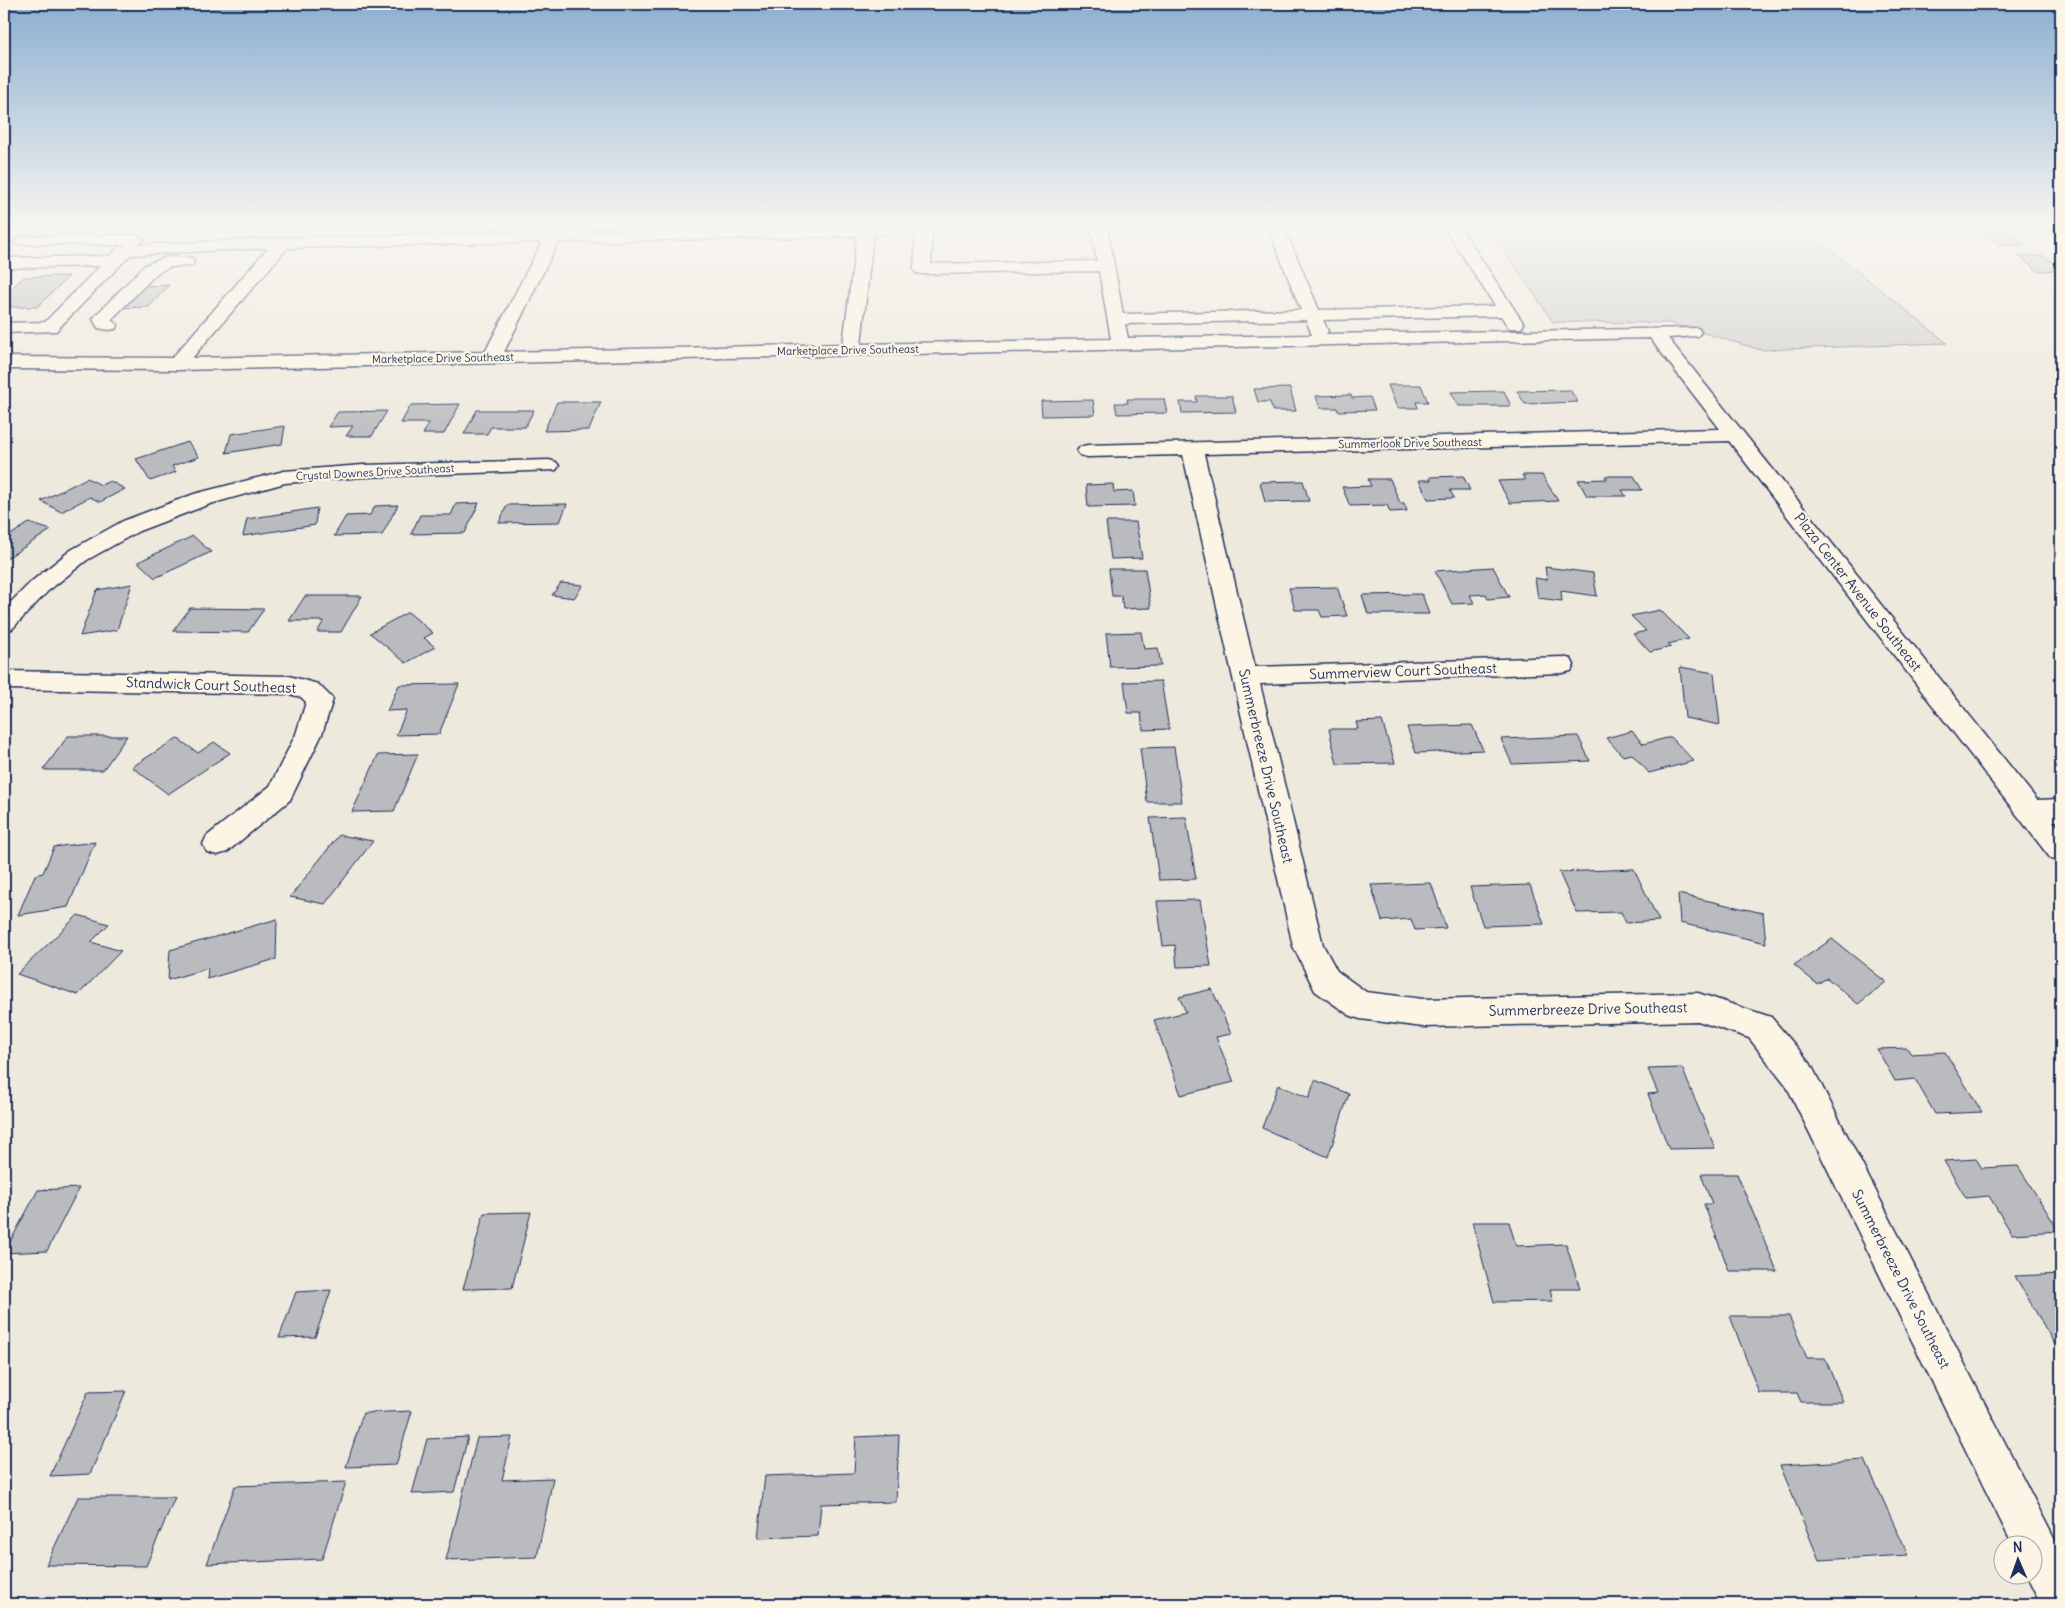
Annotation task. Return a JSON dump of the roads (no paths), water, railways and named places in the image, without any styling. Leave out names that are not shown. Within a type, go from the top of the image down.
[{"type":"street","points":[[4,328],[50,327],[75,302]]},
{"type":"street","points":[[109,325],[104,324],[102,319],[119,302]]},
{"type":"street","points":[[177,364],[231,302]]},
{"type":"street","points":[[492,357],[520,302]]},
{"type":"street","points":[[851,350],[857,302]]},
{"type":"street","points":[[1112,302],[1120,344]]},
{"type":"street","points":[[1307,302],[1323,339]]},
{"type":"street","points":[[1500,302],[1522,335]]},
{"type":"street","points":[[1115,319],[1506,311]]},
{"type":"street","name":"Marketplace Drive Southeast","points":[[4,363],[177,364],[1692,332]]},
{"type":"street","name":"Plaza Center Avenue Southeast","points":[[1655,333],[2061,851]]},
{"type":"street","name":"Summerlook Drive Southeast","points":[[1087,451],[1734,435]]},
{"type":"street","name":"Summerbreeze Drive Southeast","points":[[1192,448],[1308,946],[1326,981],[1360,1005],[1422,1013],[1698,1007],[1760,1027],[1798,1074],[2061,1597]]},
{"type":"street","name":"Crystal Downes Drive Southeast","points":[[4,623],[40,586],[80,555],[131,526],[202,499],[284,477],[363,471],[549,466]]},
{"type":"street","name":"Summerview Court Southeast","points":[[1245,676],[1562,665]]},
{"type":"street","name":"Standwick Court Southeast","points":[[4,680],[289,685],[309,690],[320,698],[309,734],[280,794],[216,844]]},
{"type":"street","points":[[2030,811],[2061,810]]}]
